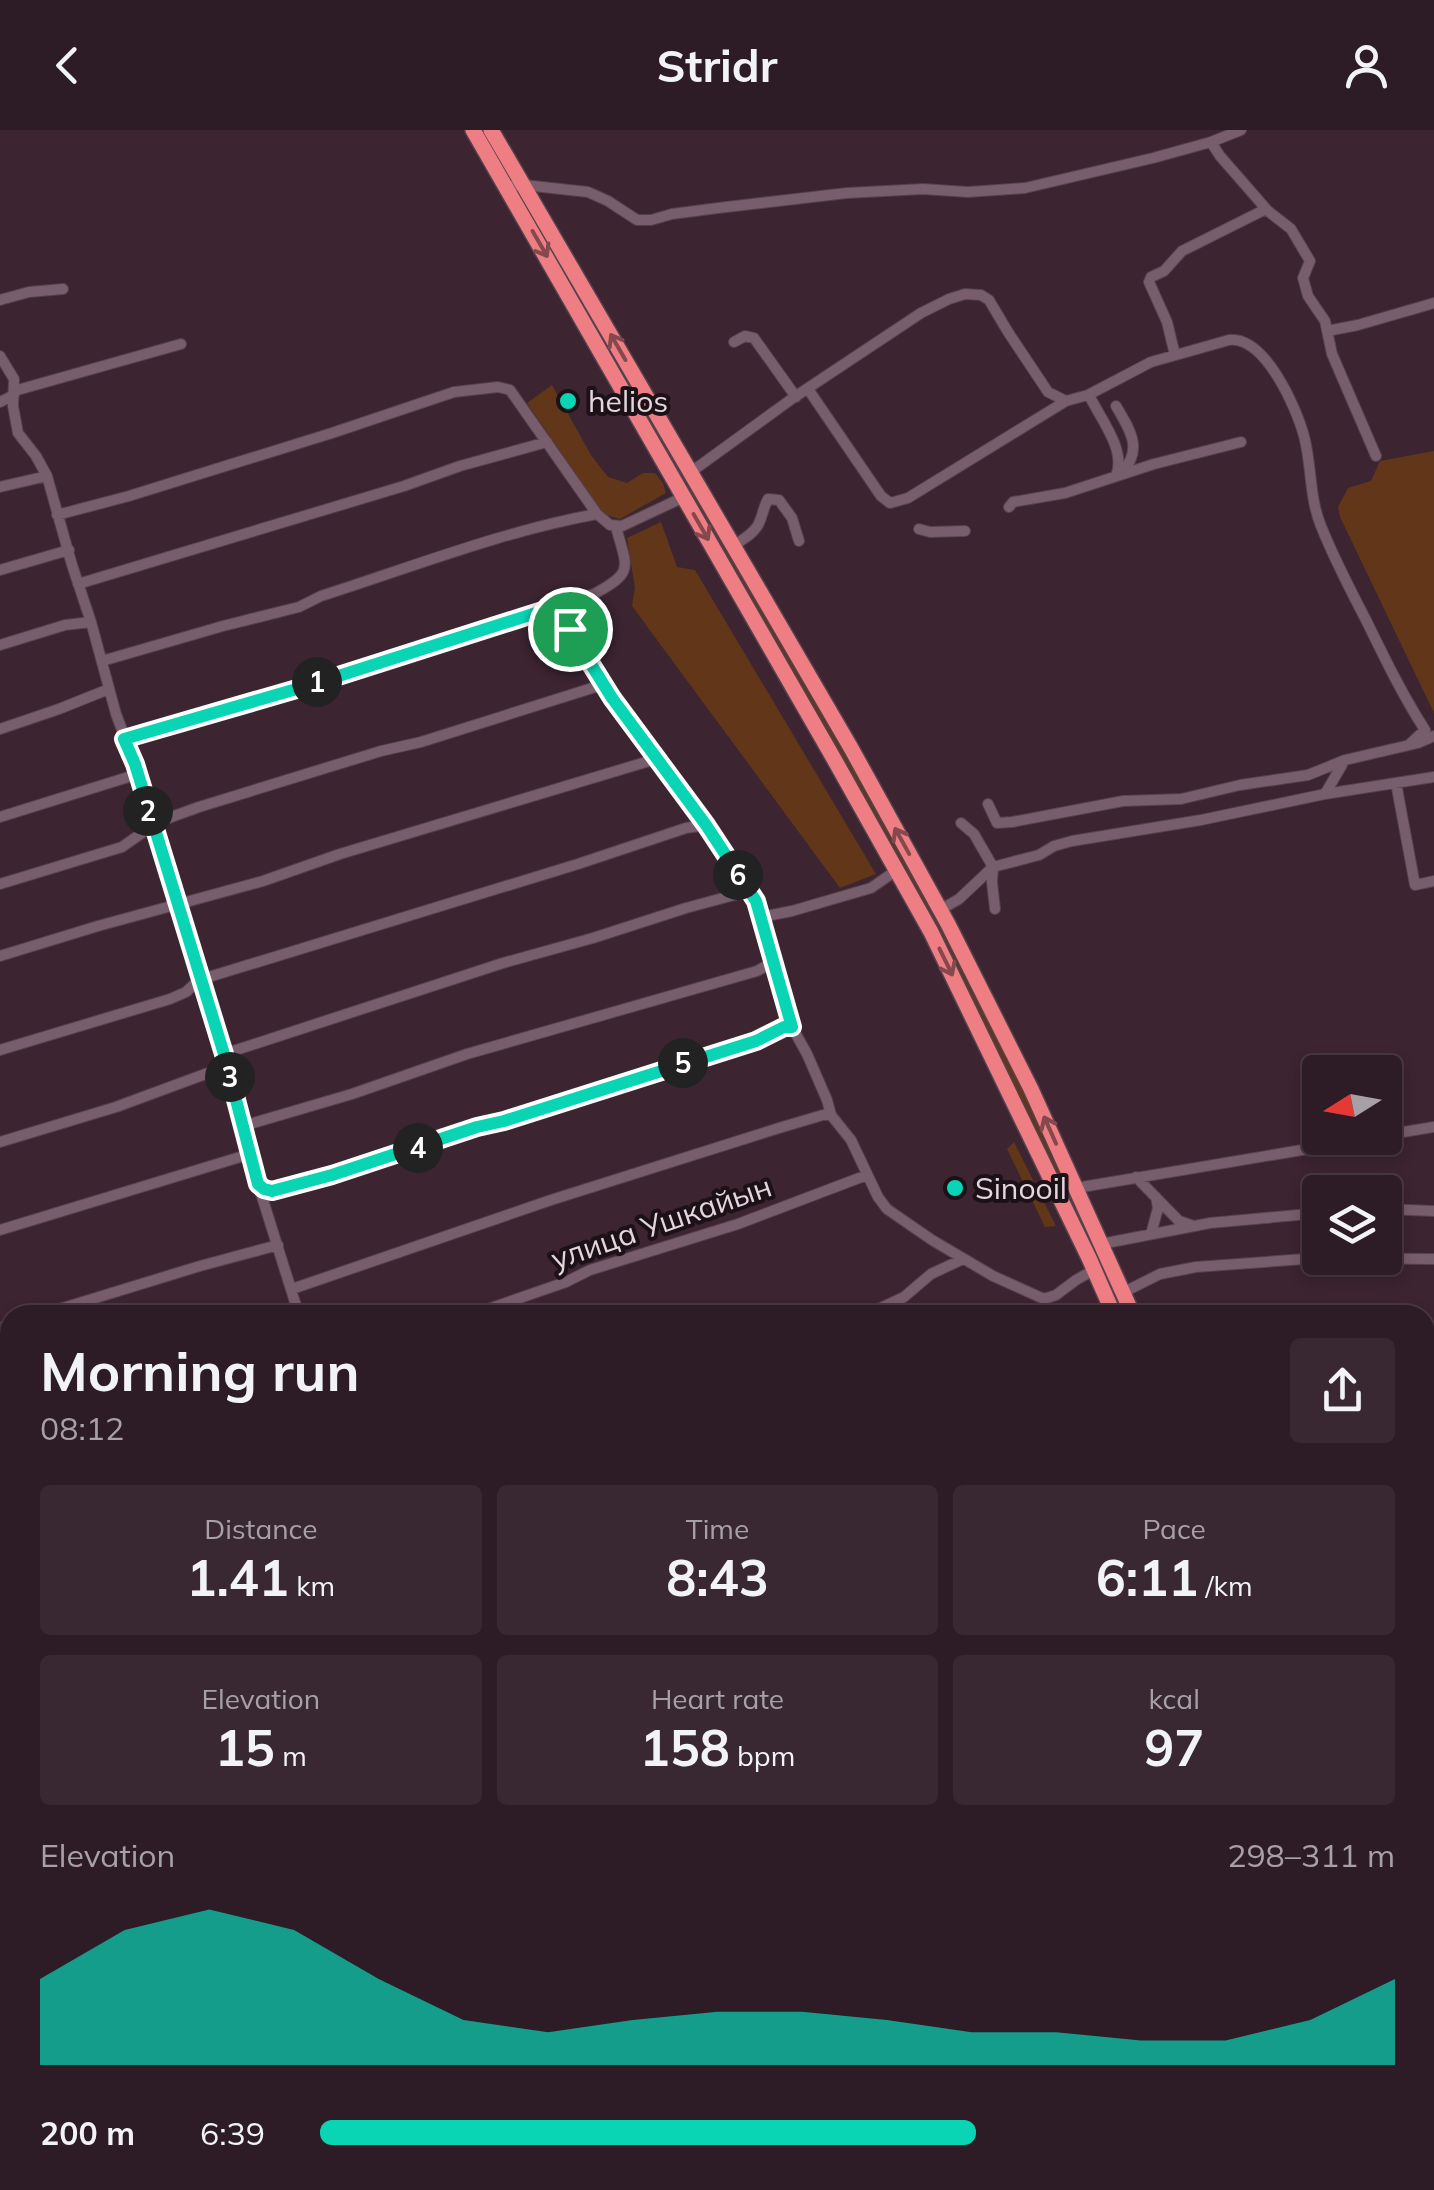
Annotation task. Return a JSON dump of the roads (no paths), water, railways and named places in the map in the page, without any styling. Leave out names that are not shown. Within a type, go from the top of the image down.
[{"type":"highway","points":[[473,130],[515,185],[690,472],[940,910],[1031,1089],[1076,1188],[1111,1305]]},
{"type":"highway","points":[[491,130],[515,185],[684,497],[931,932],[1097,1256],[1129,1305]]},
{"type":"street","points":[[515,185],[588,192],[638,220],[650,220],[847,193],[1024,188],[1153,158],[1241,130]]},
{"type":"street","points":[[1211,142],[1266,209],[1291,228],[1310,261],[1303,278],[1308,296],[1328,330],[1332,354],[1376,456]]},
{"type":"street","points":[[1175,355],[1151,277],[1164,272],[1182,251],[1266,209]]},
{"type":"street","points":[[0,300],[63,289]]},
{"type":"street","points":[[690,472],[922,313],[965,294],[981,294],[989,300],[1048,392],[1066,400]]},
{"type":"street","points":[[1328,330],[1434,304]]},
{"type":"street","points":[[734,342],[745,336],[754,338],[796,397]]},
{"type":"street","points":[[808,388],[881,496],[890,503],[908,498],[1066,400],[1088,396],[1151,362],[1238,339],[1260,353],[1286,390],[1304,435],[1319,522],[1398,684],[1425,730],[1410,744]]},
{"type":"street","points":[[0,402],[14,393],[181,344]]},
{"type":"street","points":[[0,356],[11,371],[18,433],[46,476],[296,1305]]},
{"type":"street","points":[[57,514],[128,496],[470,389],[498,386],[510,390],[597,514],[610,525],[616,527],[684,497]]},
{"type":"street","points":[[1091,400],[1117,450],[1120,462],[1116,476]]},
{"type":"street","points":[[1116,406],[1133,446],[1132,458],[1116,476]]},
{"type":"street","points":[[78,584],[547,442]]},
{"type":"street","points":[[1009,507],[1013,502],[1065,493],[1154,464],[1241,442]]},
{"type":"street","points":[[0,488],[46,476]]},
{"type":"street","points":[[734,546],[761,521],[761,510],[768,499],[779,500],[792,518],[799,541]]},
{"type":"street","points":[[102,661],[299,606],[486,542],[597,514]]},
{"type":"street","points":[[124,739],[307,686],[594,594],[619,580],[625,570],[626,560],[616,527]]},
{"type":"street","points":[[919,529],[966,531]]},
{"type":"street","points":[[0,570],[69,550]]},
{"type":"street","points":[[558,606],[604,684],[756,901],[792,1027],[808,1054],[832,1116],[851,1140],[887,1209],[963,1259],[1044,1299],[1076,1280],[1097,1256],[1151,1234],[1302,1214]]},
{"type":"street","points":[[0,645],[42,631],[91,622]]},
{"type":"street","points":[[0,884],[122,847],[152,825],[199,807],[604,684]]},
{"type":"street","points":[[0,729],[109,689]]},
{"type":"street","points":[[988,804],[996,823],[1123,801],[1182,799],[1308,776],[1346,760],[1434,736]]},
{"type":"street","points":[[0,956],[263,881],[656,758]]},
{"type":"street","points":[[1324,794],[1346,760]]},
{"type":"street","points":[[0,817],[138,774]]},
{"type":"street","points":[[940,910],[959,899],[993,867],[1039,856],[1072,841],[1434,777]]},
{"type":"street","points":[[1396,783],[1414,884],[1434,881]]},
{"type":"street","points":[[961,823],[974,834],[993,867],[995,909]]},
{"type":"street","points":[[0,1050],[170,999],[200,980],[706,825]]},
{"type":"street","points":[[762,917],[870,888],[896,870]]},
{"type":"street","points":[[0,1142],[116,1107],[225,1060],[503,963],[749,891]]},
{"type":"street","points":[[243,1126],[467,1054],[757,971],[773,962]]},
{"type":"street","points":[[258,1184],[272,1191],[332,1175],[792,1027]]},
{"type":"street","points":[[292,1289],[551,1200],[823,1115],[832,1116]]},
{"type":"street","points":[[1402,1133],[1434,1128]]},
{"type":"street","points":[[1076,1188],[1302,1150]]},
{"type":"street","points":[[0,1230],[250,1154]]},
{"type":"street","name":"улица Ушкайын","points":[[500,1305],[590,1270],[738,1224],[868,1175]]},
{"type":"street","points":[[1136,1177],[1179,1221],[1193,1226]]},
{"type":"street","points":[[1151,1234],[1158,1208],[1156,1196]]},
{"type":"street","points":[[1402,1210],[1434,1210]]},
{"type":"street","points":[[73,1305],[278,1245]]},
{"type":"street","points":[[1124,1292],[1160,1274],[1215,1265],[1319,1258],[1434,1259]]},
{"type":"street","points":[[886,1305],[932,1274],[963,1259]]},
{"type":"place","name":"helios","points":[[568,401]]},
{"type":"place","name":"Sinooil","points":[[955,1188]]}]
